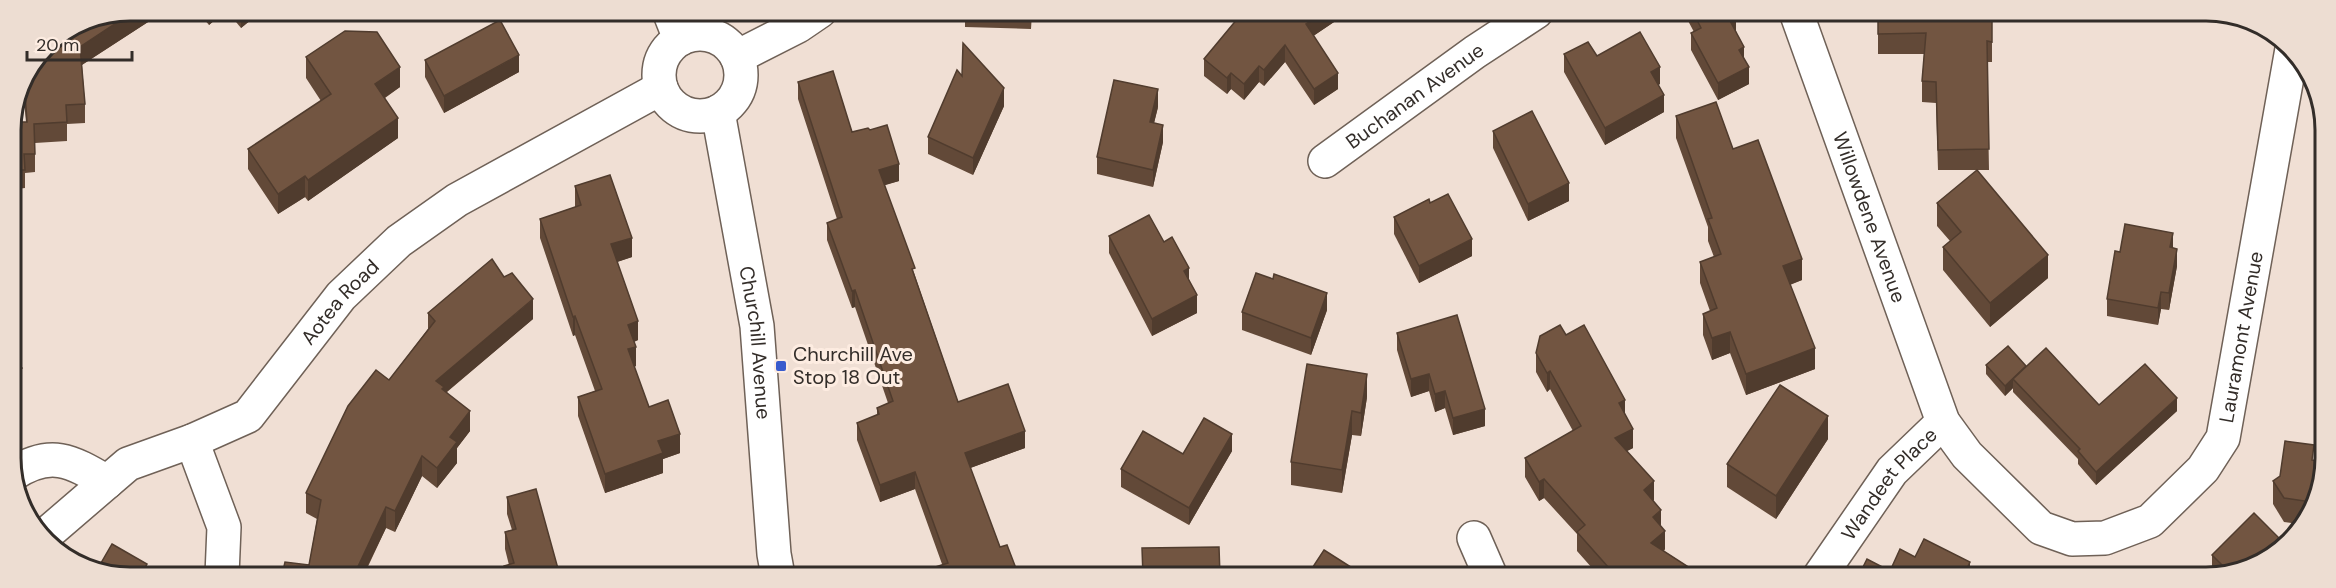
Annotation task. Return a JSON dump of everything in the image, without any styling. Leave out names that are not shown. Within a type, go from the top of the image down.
[{"type":"street","points":[[737,57],[805,21]]},
{"type":"street","name":"Buchanan Avenue","points":[[1325,161],[1475,51],[1522,21]]},
{"type":"street","name":"Willowdene Avenue","points":[[1799,21],[1943,422]]},
{"type":"street","points":[[674,25],[694,34],[707,34],[724,42],[737,57],[741,69],[737,94],[718,112],[706,116],[692,115],[678,110],[661,88],[659,74],[662,60],[669,48],[674,25]]},
{"type":"street","name":"Lauramont Avenue","points":[[1943,422],[1967,455],[2041,528],[2072,539],[2105,538],[2150,521],[2203,469],[2223,438],[2290,62]]},
{"type":"street","name":"Aotea Road","points":[[50,531],[128,464],[192,441],[248,416],[341,296],[399,241],[457,200],[661,88]]},
{"type":"street","name":"Churchill Avenue","points":[[718,112],[757,326],[772,535],[777,567]]},
{"type":"street","name":"Wandeet Place","points":[[1826,567],[1892,471],[1943,422]]},
{"type":"street","points":[[192,441],[224,527],[222,567]]},
{"type":"street","points":[[22,468],[56,458],[82,468],[107,482]]},
{"type":"street","points":[[1474,538],[1487,567]]},
{"type":"building","points":[[498,21],[501,21],[519,55],[444,96],[425,60]]},
{"type":"building","points":[[1236,21],[1310,21],[1306,24],[1338,73],[1314,89],[1285,45],[1264,70],[1259,66],[1244,84],[1231,73],[1227,78],[1204,59]]},
{"type":"building","points":[[1698,21],[1730,21],[1744,47],[1739,50],[1749,67],[1718,83],[1691,33],[1701,28]]},
{"type":"building","points":[[1878,21],[1992,21],[1992,42],[1987,41],[1989,149],[1938,150],[1936,82],[1922,81],[1926,33],[1878,34]]},
{"type":"building","points":[[118,22],[80,47],[85,104],[66,105],[67,122],[34,124],[35,154],[24,154],[25,170],[21,170],[21,123],[27,122],[26,100],[29,88],[48,58],[58,48],[82,32]]},
{"type":"building","points":[[345,31],[377,32],[400,67],[375,84],[398,118],[308,180],[305,176],[278,194],[248,149],[331,94],[306,57]]},
{"type":"building","points":[[1640,32],[1660,67],[1651,72],[1664,95],[1605,128],[1564,54],[1588,42],[1597,56]]},
{"type":"building","points":[[963,43],[1004,88],[973,158],[928,137],[957,70],[962,76]]},
{"type":"building","points":[[833,71],[852,132],[887,125],[899,164],[879,170],[915,268],[912,269],[958,402],[1008,384],[1025,431],[965,453],[1000,547],[1007,545],[1015,567],[935,567],[948,563],[915,472],[880,485],[857,423],[879,414],[877,408],[893,401],[855,290],[852,291],[827,223],[842,217],[798,82]]},
{"type":"building","points":[[1114,80],[1158,89],[1150,122],[1163,125],[1153,170],[1097,157]]},
{"type":"building","points":[[1716,102],[1733,149],[1758,140],[1802,259],[1783,266],[1815,348],[1746,374],[1730,332],[1712,338],[1703,314],[1717,308],[1700,262],[1721,254],[1708,219],[1712,218],[1676,116]]},
{"type":"building","points":[[1532,111],[1569,183],[1528,204],[1493,131]]},
{"type":"building","points":[[1977,170],[2048,255],[1990,303],[1943,247],[1961,232],[1937,203]]},
{"type":"building","points":[[610,175],[632,238],[611,244],[638,321],[628,325],[636,347],[628,349],[649,407],[668,400],[680,434],[658,441],[663,453],[605,474],[578,397],[602,389],[575,316],[573,317],[540,219],[581,205],[575,186]]},
{"type":"building","points":[[1448,194],[1472,239],[1419,266],[1394,217],[1429,199],[1430,203]]},
{"type":"building","points":[[1149,215],[1164,242],[1172,237],[1189,268],[1184,271],[1197,295],[1152,319],[1109,236]]},
{"type":"building","points":[[2125,224],[2173,233],[2170,247],[2177,249],[2169,293],[2161,292],[2158,308],[2107,299],[2115,251],[2120,252]]},
{"type":"building","points":[[492,259],[504,277],[512,273],[533,299],[436,381],[444,387],[442,389],[470,411],[450,437],[457,442],[437,468],[422,456],[395,511],[386,507],[358,567],[284,567],[285,562],[309,565],[321,500],[306,493],[348,406],[376,370],[389,380],[435,321],[428,313]]},
{"type":"building","points":[[1256,273],[1273,279],[1274,274],[1327,293],[1311,338],[1242,312]]},
{"type":"building","points":[[1457,315],[1485,409],[1453,418],[1445,391],[1435,394],[1429,374],[1411,379],[1397,333]]},
{"type":"building","points":[[1560,325],[1566,335],[1584,325],[1625,400],[1619,403],[1633,429],[1615,438],[1654,481],[1644,490],[1661,510],[1653,517],[1665,531],[1651,543],[1688,567],[1608,567],[1577,532],[1585,525],[1544,479],[1539,482],[1525,458],[1581,426],[1550,371],[1547,373],[1536,353],[1540,336]]},
{"type":"building","points":[[2008,346],[2026,366],[2005,386],[1986,365]]},
{"type":"building","points":[[2046,348],[2099,405],[2145,364],[2177,398],[2096,472],[2078,451],[2080,449],[2013,379]]},
{"type":"building","points":[[1307,364],[1367,374],[1361,413],[1352,411],[1342,470],[1291,462]]},
{"type":"building","points":[[1780,385],[1828,416],[1776,496],[1727,464]]},
{"type":"building","points":[[1204,418],[1232,434],[1189,508],[1121,469],[1143,431],[1183,454]]},
{"type":"building","points":[[2285,441],[2314,445],[2312,460],[2315,460],[2314,472],[2306,501],[2284,498],[2273,481],[2280,476]]},
{"type":"building","points":[[536,489],[558,567],[504,567],[514,563],[505,532],[516,529],[507,497]]},
{"type":"building","points":[[2254,513],[2280,538],[2248,559],[2234,563],[2221,566],[2212,555]]},
{"type":"building","points":[[1924,539],[1970,562],[1968,567],[1892,567],[1900,549],[1915,557]]},
{"type":"building","points":[[112,544],[147,564],[145,567],[130,567],[101,563]]},
{"type":"building","points":[[1219,547],[1220,567],[1143,567],[1142,548]]},
{"type":"building","points":[[1324,550],[1351,567],[1313,567]]},
{"type":"building","points":[[1867,559],[1882,567],[1863,567]]},
{"type":"place","name":"Churchill Ave Stop 18 Out","points":[[781,366]]}]
